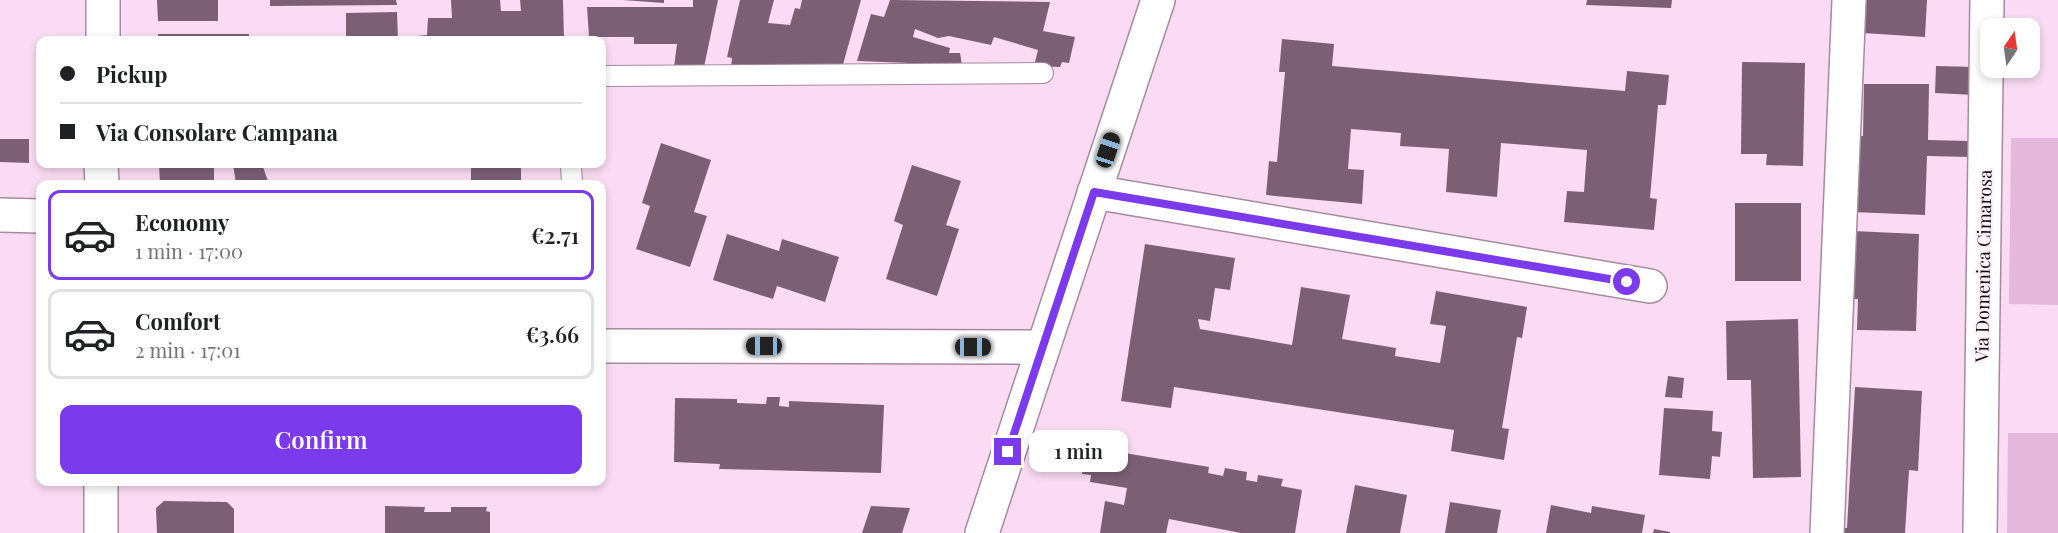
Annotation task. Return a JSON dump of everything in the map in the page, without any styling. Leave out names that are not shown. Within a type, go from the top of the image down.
[{"type":"street","points":[[103,0],[103,36]]},
{"type":"street","points":[[982,533],[1158,0]]},
{"type":"street","points":[[1827,533],[1849,0]]},
{"type":"street","name":"Via Domenica Cimarosa","points":[[1980,533],[1987,0]]},
{"type":"street","points":[[1094,192],[1650,286]]},
{"type":"street","points":[[0,215],[36,216]]},
{"type":"street","points":[[606,346],[1043,347]]},
{"type":"street","points":[[101,486],[101,533]]},
{"type":"lane","points":[[606,75],[1043,73]]},
{"type":"shaded area","points":[[2011,138],[2058,138],[2058,305],[2009,304]]},
{"type":"shaded area","points":[[2008,433],[2058,433],[2058,533],[2007,533]]},
{"type":"building","points":[[157,0],[218,0],[218,21],[158,21]]},
{"type":"building","points":[[270,0],[396,0],[397,5],[270,6]]},
{"type":"building","points":[[451,0],[500,0],[501,11],[521,11],[520,0],[563,0],[564,36],[416,36],[427,35],[428,18],[452,18]]},
{"type":"building","points":[[623,0],[664,0],[664,3]]},
{"type":"building","points":[[693,0],[718,0],[704,67],[674,67],[677,44],[634,44],[634,37],[589,36],[587,7],[693,7]]},
{"type":"building","points":[[740,0],[774,0],[768,23],[790,25],[795,8],[800,9],[802,0],[861,0],[842,68],[731,67],[732,58],[727,57]]},
{"type":"building","points":[[890,0],[1050,2],[1043,31],[1075,37],[1069,63],[1062,62],[1060,67],[1034,66],[1038,50],[994,37],[991,45],[949,36],[938,38],[915,29],[913,37],[950,48],[949,53],[960,53],[962,65],[857,61],[871,14],[884,17]]},
{"type":"building","points":[[1587,0],[1672,0],[1671,8],[1586,5]]},
{"type":"building","points":[[1864,0],[1927,0],[1925,37],[1863,33]]},
{"type":"building","points":[[397,12],[398,36],[346,36],[346,13]]},
{"type":"building","points":[[158,34],[249,34],[249,36],[158,36]]},
{"type":"building","points":[[1282,39],[1334,44],[1332,66],[1625,91],[1627,71],[1669,75],[1666,105],[1658,105],[1650,198],[1657,199],[1654,230],[1564,222],[1567,191],[1584,192],[1587,150],[1501,143],[1497,197],[1446,192],[1449,149],[1400,146],[1401,133],[1351,129],[1348,169],[1364,170],[1362,204],[1266,195],[1269,161],[1277,162],[1285,72],[1279,72]]},
{"type":"building","points":[[1742,62],[1805,63],[1803,166],[1766,165],[1767,154],[1741,154]]},
{"type":"building","points":[[1936,66],[1976,67],[1975,95],[1935,93]]},
{"type":"building","points":[[1864,84],[1929,84],[1928,140],[1969,141],[1970,157],[1927,156],[1925,215],[1852,212],[1855,136],[1863,136]]},
{"type":"building","points":[[0,139],[29,139],[29,163],[0,162]]},
{"type":"building","points":[[661,143],[711,160],[694,212],[707,216],[690,267],[636,249],[650,206],[642,203]]},
{"type":"building","points":[[912,165],[961,181],[946,225],[959,229],[937,296],[886,279],[903,225],[894,221]]},
{"type":"building","points":[[159,168],[214,168],[214,180],[160,180]]},
{"type":"building","points":[[234,168],[263,168],[268,180],[235,180]]},
{"type":"building","points":[[471,168],[521,168],[521,180],[471,180]]},
{"type":"building","points":[[1735,203],[1801,203],[1801,281],[1735,281]]},
{"type":"building","points":[[1853,231],[1919,234],[1916,331],[1857,330],[1858,299],[1849,299]]},
{"type":"building","points":[[727,234],[779,251],[782,239],[839,257],[825,302],[777,286],[773,299],[713,280]]},
{"type":"building","points":[[1145,244],[1235,258],[1230,290],[1215,288],[1210,321],[1198,319],[1200,329],[1292,345],[1301,287],[1350,295],[1342,339],[1396,348],[1395,356],[1440,363],[1446,326],[1430,324],[1436,291],[1527,307],[1522,338],[1517,337],[1502,428],[1509,429],[1504,460],[1451,451],[1454,430],[1174,387],[1171,408],[1121,401]]},
{"type":"building","points":[[1798,319],[1801,477],[1753,478],[1751,380],[1727,380],[1726,321]]},
{"type":"building","points":[[1668,376],[1684,378],[1682,398],[1665,397]]},
{"type":"building","points":[[1855,387],[1922,391],[1918,471],[1909,470],[1905,533],[1841,533],[1841,528],[1847,528]]},
{"type":"building","points":[[767,397],[780,397],[779,406],[789,407],[789,401],[884,405],[881,473],[719,469],[720,464],[674,462],[675,398],[737,399],[737,403],[766,404]]},
{"type":"building","points":[[1664,408],[1713,411],[1712,431],[1722,432],[1720,457],[1712,456],[1710,479],[1659,475]]},
{"type":"building","points":[[1094,448],[1209,467],[1208,473],[1223,476],[1225,468],[1247,472],[1246,480],[1257,482],[1258,475],[1283,479],[1281,486],[1302,490],[1295,533],[1241,533],[1169,519],[1166,533],[1100,533],[1105,501],[1124,505],[1127,488],[1090,482],[1091,475],[1082,474],[1085,458],[1093,459]]},
{"type":"building","points":[[1355,485],[1407,495],[1400,533],[1346,533]]},
{"type":"building","points":[[164,501],[227,502],[234,509],[234,533],[157,533],[156,508]]},
{"type":"building","points":[[1450,502],[1501,510],[1497,533],[1445,533]]},
{"type":"building","points":[[1551,505],[1591,513],[1592,506],[1645,515],[1642,533],[1546,533]]},
{"type":"building","points":[[385,506],[425,507],[424,512],[451,512],[451,507],[487,507],[486,511],[490,512],[490,533],[385,533]]},
{"type":"building","points":[[871,506],[910,508],[902,533],[862,533]]},
{"type":"building","points":[[1654,529],[1670,532],[1670,533],[1653,533]]},
{"type":"route","points":[[1008,452],[1094,192],[1627,282]]}]
